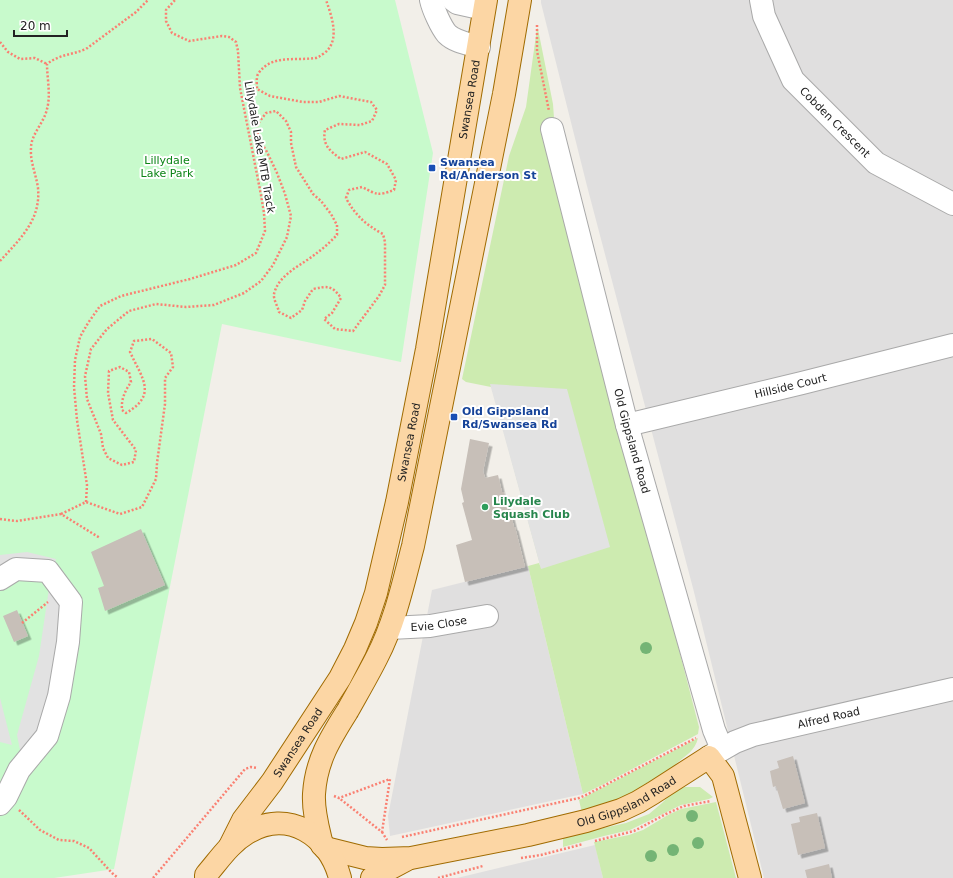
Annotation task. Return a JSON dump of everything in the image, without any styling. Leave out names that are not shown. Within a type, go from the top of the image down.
[{"type":"main road","points":[[323,847],[316,822],[314,792],[317,771],[324,750],[362,686],[390,628],[400,598],[413,546],[504,94],[520,0]]},
{"type":"main road","name":"Swansea Road","points":[[230,846],[243,820],[274,778],[340,678],[355,649],[376,593],[404,466],[427,349],[468,102],[479,47],[485,4]]},
{"type":"main road","points":[[485,4],[515,34]]},
{"type":"main road","points":[[479,47],[515,34]]},
{"type":"main road","points":[[468,102],[494,90],[504,94]]},
{"type":"main road","name":"Old Gippsland Road","points":[[323,847],[365,858],[410,858],[528,835],[603,817],[621,810],[653,793],[715,753],[723,776],[750,878]]},
{"type":"main road","points":[[205,877],[230,846],[248,832],[265,825],[278,822],[295,825],[309,833],[323,847],[334,863],[340,878]]},
{"type":"main road","name":"Old Gippsland Road","points":[[372,878],[410,858]]},
{"type":"street","points":[[431,0],[432,6],[447,34],[460,42],[479,47]]},
{"type":"street","points":[[453,0],[457,3],[485,4]]},
{"type":"street","name":"Cobden Crescent","points":[[761,0],[764,16],[793,80],[876,163],[953,204]]},
{"type":"street","name":"Old Gippsland Road","points":[[552,129],[627,425],[714,730],[715,753]]},
{"type":"street","name":"Hillside Court","points":[[627,425],[953,345]]},
{"type":"street","points":[[0,578],[16,569],[48,571],[71,602],[68,642],[59,696],[47,736],[19,770],[3,801]]},
{"type":"street","name":"Evie Close","points":[[390,628],[430,626],[487,616]]},
{"type":"street","name":"Alfred Road","points":[[715,753],[735,742],[753,735],[953,689]]},
{"type":"path","points":[[47,64],[55,58],[78,52],[86,48],[136,12],[148,0]]},
{"type":"path","name":"Lillydale Lake MTB Track","points":[[175,0],[166,10],[166,21],[172,33],[189,41],[222,36],[229,37],[236,42],[238,51],[240,88],[261,195],[265,231],[256,254],[236,265],[183,281],[121,296],[100,306],[80,337],[75,360],[74,387],[77,420],[87,486],[86,502],[120,514],[142,507],[156,479],[165,404],[165,378],[173,367],[171,354],[152,339],[134,341],[130,352],[144,379],[145,395],[136,407],[126,413],[122,410],[121,402],[126,389],[131,382],[129,372],[120,367],[108,371],[108,393],[114,420],[136,450],[134,462],[122,465],[108,458],[103,448],[101,434],[87,399],[85,376],[91,349],[107,329],[129,311],[156,304],[186,307],[214,305],[244,293],[261,281],[273,265],[287,237],[291,216],[285,194],[267,152],[258,137],[257,125],[266,113],[276,111],[286,121],[291,132],[291,143],[296,167],[313,194],[321,201],[337,225],[336,235],[330,242],[278,282],[274,296],[279,312],[291,318],[302,310],[305,300],[313,289],[326,287],[336,290],[341,298],[332,313],[324,319],[335,329],[354,332],[379,296],[384,285],[385,242],[383,234],[370,227],[358,217],[346,198],[349,190],[362,187],[381,195],[394,190],[396,180],[388,164],[366,152],[341,159],[328,150],[324,137],[326,130],[339,124],[360,125],[372,120],[377,110],[371,102],[355,98],[339,96],[319,102],[303,102],[270,96],[257,89],[258,75],[268,64],[285,59],[317,58],[328,51],[334,40],[330,11],[326,0]]},
{"type":"path","points":[[537,24],[537,51],[552,129]]},
{"type":"path","points":[[0,42],[8,52],[20,59],[34,58],[47,64]]},
{"type":"path","points":[[0,260],[18,241],[31,224],[37,210],[38,188],[32,165],[31,147],[35,132],[47,111],[49,99],[47,64]]},
{"type":"path","points":[[0,519],[17,521],[61,514],[86,502]]},
{"type":"path","points":[[61,514],[100,538]]},
{"type":"path","points":[[22,623],[63,590]]},
{"type":"path","points":[[396,838],[579,798],[698,736]]},
{"type":"path","points":[[153,878],[245,769],[251,767],[259,768],[274,778]]},
{"type":"path","points":[[339,798],[390,779],[382,832]]},
{"type":"path","points":[[314,792],[339,798],[382,832],[388,840]]},
{"type":"path","points":[[3,801],[40,830],[60,840],[74,841],[89,848],[118,878]]},
{"type":"shaded area","points":[[541,0],[953,0],[953,878],[764,878],[694,592],[587,186]]},
{"type":"shaded area","points":[[490,384],[567,389],[610,547],[541,569]]},
{"type":"shaded area","points":[[27,552],[56,559],[52,575],[71,602],[59,696],[23,765],[17,735],[39,656],[51,575],[0,579],[0,555]]},
{"type":"shaded area","points":[[528,566],[583,794],[390,836],[388,816],[432,590]]},
{"type":"shaded area","points":[[0,698],[12,745],[0,742]]},
{"type":"shaded area","points":[[595,845],[603,878],[457,878]]},
{"type":"green space","name":"Lillydale Lake Park","points":[[0,0],[395,0],[433,153],[401,362],[222,324],[114,869],[54,878],[0,878]]},
{"type":"green space","points":[[537,28],[553,104],[556,146],[669,611],[699,727],[698,734],[583,794],[528,566],[539,563],[541,568],[491,385],[491,387],[466,382],[462,379],[509,156],[526,107]]},
{"type":"green space","points":[[698,738],[695,746],[690,752],[667,772],[620,798],[582,813],[579,800]]},
{"type":"green space","points":[[685,787],[700,787],[713,797],[681,805],[630,830],[563,847],[563,837],[626,823],[649,814],[675,790]]},
{"type":"green space","points":[[716,802],[736,878],[603,878],[594,842],[629,835],[643,830],[681,809]]},
{"type":"building","name":"Lilydale Squash Club","points":[[470,439],[489,443],[483,471],[485,478],[498,475],[502,492],[504,492],[508,511],[510,511],[515,527],[525,567],[465,582],[456,545],[472,540],[462,503],[464,502],[461,489]]},
{"type":"building","points":[[141,529],[165,585],[105,611],[98,588],[104,586],[91,552]]},
{"type":"building","points":[[17,610],[28,636],[14,642],[3,616]]},
{"type":"building","points":[[793,756],[805,803],[783,809],[776,786],[773,787],[770,771],[779,768],[777,761]]},
{"type":"building","points":[[817,813],[825,848],[798,855],[791,824],[800,822],[799,817]]},
{"type":"building","points":[[829,864],[832,878],[807,878],[805,870]]},
{"type":"place","name":"Swansea Rd/Anderson St","points":[[432,168]]},
{"type":"place","name":"Old Gippsland Rd/Swansea Rd","points":[[454,417]]},
{"type":"place","name":"Lilydale Squash Club","points":[[485,507]]}]
